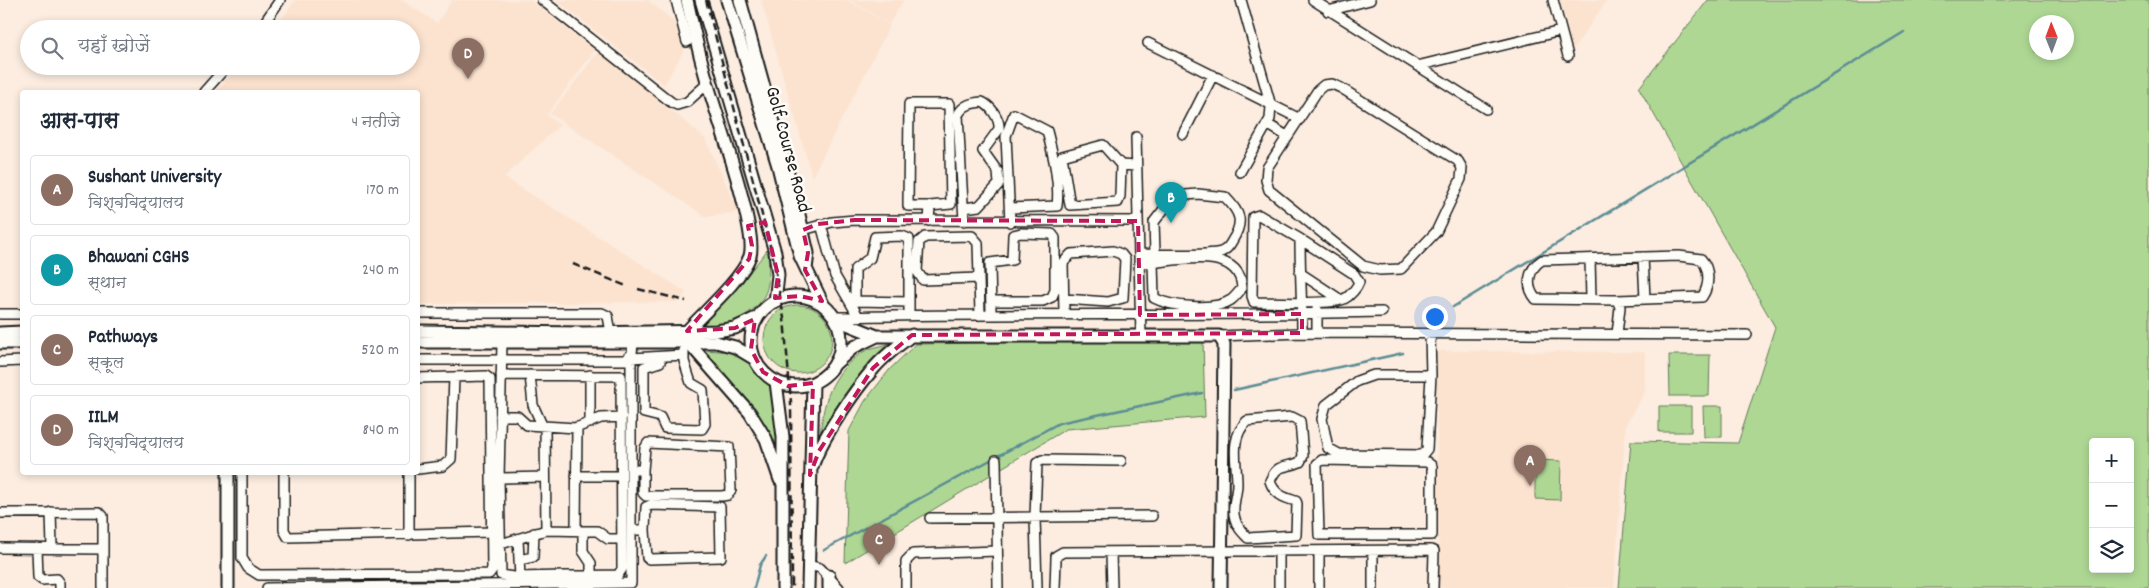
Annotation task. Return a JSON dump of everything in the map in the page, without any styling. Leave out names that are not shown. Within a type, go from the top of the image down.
[{"type":"main road","points":[[686,0],[752,246],[749,259],[740,272],[686,339]]},
{"type":"main road","points":[[700,0],[775,252],[778,275],[774,302]]},
{"type":"main road","name":"Golf Course Road","points":[[727,0],[778,166],[794,236],[806,270],[824,306]]},
{"type":"main road","points":[[740,0],[803,230],[808,254],[806,270]]},
{"type":"main road","points":[[748,226],[765,222]]},
{"type":"main road","points":[[420,342],[633,342],[686,339],[735,328],[758,318],[774,302],[787,297],[800,296],[813,299],[824,306],[836,318],[877,336]]},
{"type":"main road","points":[[758,318],[751,338],[755,359],[763,372],[776,382],[788,386],[801,386],[813,383],[826,375],[854,347],[877,336],[1219,336],[1224,344],[1221,588]]},
{"type":"main road","points":[[835,364],[841,343],[836,318]]},
{"type":"main road","points":[[420,331],[611,333],[686,339],[716,342],[735,347],[755,359]]},
{"type":"main road","points":[[0,332],[20,332]]},
{"type":"main road","points":[[810,475],[819,451],[873,368],[912,335]]},
{"type":"main road","points":[[686,339],[750,413],[766,439],[783,497],[778,515],[778,588]]},
{"type":"main road","points":[[0,343],[20,343]]},
{"type":"main road","points":[[776,382],[783,437],[783,588]]},
{"type":"main road","points":[[808,588],[813,383]]},
{"type":"main road","points":[[228,475],[228,588]]},
{"type":"street","points":[[266,20],[280,0]]},
{"type":"street","points":[[542,0],[671,102],[680,104],[687,102],[708,83]]},
{"type":"street","points":[[676,0],[687,42]]},
{"type":"street","points":[[1240,172],[1267,124],[1271,106],[1241,0]]},
{"type":"street","points":[[1313,0],[1486,109]]},
{"type":"street","points":[[1328,11],[1370,0]]},
{"type":"street","points":[[1553,0],[1568,56]]},
{"type":"street","points":[[1417,66],[1561,31]]},
{"type":"street","points":[[1148,43],[1300,119]]},
{"type":"street","points":[[206,90],[219,75]]},
{"type":"street","points":[[1183,134],[1213,75]]},
{"type":"street","points":[[1332,84],[1458,161],[1462,168],[1462,179],[1436,232],[1401,269],[1380,270],[1363,266],[1269,190],[1266,180],[1267,168],[1286,136],[1300,119],[1318,90],[1324,85],[1332,84]]},
{"type":"street","points":[[964,208],[979,206],[997,188],[1000,180],[998,172],[983,151],[1000,125],[991,110],[982,102],[967,105],[961,109],[958,115],[964,221]]},
{"type":"street","points":[[909,104],[949,104],[951,204],[930,206],[908,206],[909,104]]},
{"type":"street","points":[[1010,208],[1057,206],[1058,196],[1053,156],[1046,131],[1014,114],[1006,136],[1010,222]]},
{"type":"street","points":[[1267,124],[1286,136]]},
{"type":"street","points":[[1136,137],[1141,336]]},
{"type":"street","points":[[1120,165],[1120,196],[1118,202],[1102,205],[1070,205],[1062,156],[1102,145],[1120,165],[1136,166]]},
{"type":"street","points":[[1139,258],[1154,258],[1219,260],[1232,265],[1239,273],[1242,288],[1231,300],[1219,304],[1174,305],[1154,298],[1154,258],[1154,222],[1174,196],[1198,194],[1224,197],[1239,218],[1240,228],[1229,246],[1222,252],[1154,258]]},
{"type":"street","points":[[929,221],[930,206]]},
{"type":"street","points":[[1259,215],[1358,277],[1358,285],[1342,300],[1317,302],[1253,301],[1251,219],[1259,215]]},
{"type":"street","points":[[803,230],[821,224],[856,220],[1138,221]]},
{"type":"street","points":[[821,224],[835,276],[858,316]]},
{"type":"street","points":[[991,301],[1043,301],[1052,297],[1055,279],[1055,238],[1052,234],[1021,233],[1013,235],[1012,260],[990,263],[991,313]]},
{"type":"street","points":[[909,302],[855,301],[855,269],[871,255],[875,237],[902,236],[909,239],[909,302],[909,315]]},
{"type":"street","points":[[979,278],[923,280],[917,271],[919,242],[925,237],[972,236],[978,243],[979,278],[980,313]]},
{"type":"street","points":[[1300,239],[1302,333]]},
{"type":"street","points":[[1064,298],[1108,302],[1123,298],[1125,259],[1121,254],[1113,251],[1071,254],[1063,263],[1064,313]]},
{"type":"street","points":[[1694,256],[1701,259],[1707,266],[1708,288],[1702,297],[1617,300],[1536,299],[1530,292],[1530,272],[1534,265],[1542,260],[1590,259],[1694,256]]},
{"type":"street","points":[[1643,257],[1644,299]]},
{"type":"street","points":[[1590,259],[1591,299]]},
{"type":"street","points":[[1300,273],[1342,300]]},
{"type":"street","points":[[1617,300],[1620,307],[1617,334]]},
{"type":"street","points":[[1317,302],[1317,333]]},
{"type":"street","points":[[836,318],[980,313],[1140,315],[1382,312]]},
{"type":"street","points":[[420,313],[602,313],[608,316],[610,320],[611,333]]},
{"type":"street","points":[[0,314],[20,314]]},
{"type":"street","points":[[1219,336],[1302,333],[1748,335]]},
{"type":"street","points":[[1430,335],[1431,375],[1426,449],[1422,455],[1339,454],[1328,448],[1322,420],[1326,405],[1357,381],[1374,375],[1431,375]]},
{"type":"street","points":[[684,358],[646,364],[643,373],[643,408],[647,415],[660,417],[664,428],[702,429],[705,424],[703,390],[691,383],[684,358],[686,339]]},
{"type":"street","points":[[267,588],[629,584],[632,579],[631,358],[633,342]]},
{"type":"street","points":[[501,374],[621,376],[621,573],[591,576],[520,577],[502,575],[499,478],[501,360],[502,343]]},
{"type":"street","points":[[420,360],[625,360],[631,358],[684,358]]},
{"type":"street","points":[[0,362],[20,361]]},
{"type":"street","points":[[530,375],[533,405],[544,426],[546,530]]},
{"type":"street","points":[[590,375],[590,424]]},
{"type":"street","points":[[242,475],[242,558],[248,568],[259,575],[487,574],[492,570],[490,379],[486,376],[420,378]]},
{"type":"street","points":[[420,469],[443,466],[451,460],[454,377]]},
{"type":"street","points":[[500,416],[517,416],[528,425],[577,428],[601,418],[622,417]]},
{"type":"street","points":[[1292,418],[1300,421],[1303,456],[1300,462],[1283,465],[1275,472],[1270,481],[1276,492],[1284,498],[1296,501],[1296,535],[1248,538],[1240,531],[1233,508],[1237,486],[1236,475],[1233,458],[1239,429],[1247,421],[1292,418]]},
{"type":"street","points":[[577,428],[576,476],[579,531],[583,551],[591,563],[591,576]]},
{"type":"street","points":[[648,443],[729,447],[731,490],[728,495],[722,496],[646,496],[643,493],[643,470],[645,448],[648,443]]},
{"type":"street","points":[[996,460],[998,588]]},
{"type":"street","points":[[1037,588],[1035,517],[1037,463],[1042,460],[1121,461]]},
{"type":"street","points":[[1319,461],[1427,462],[1432,466],[1432,535],[1381,536],[1319,535],[1317,464],[1319,461]]},
{"type":"street","points":[[632,470],[643,470]]},
{"type":"street","points":[[284,475],[286,536],[492,532]]},
{"type":"street","points":[[409,475],[409,535]]},
{"type":"street","points":[[1221,481],[1236,475]]},
{"type":"street","points":[[576,476],[621,476]]},
{"type":"street","points":[[499,478],[545,477]]},
{"type":"street","points":[[1221,481],[1237,486]]},
{"type":"street","points":[[720,506],[720,557],[649,559],[647,558],[645,530],[646,507],[720,506]]},
{"type":"street","points":[[51,512],[52,548]]},
{"type":"street","points":[[0,513],[99,512],[103,516],[104,588]]},
{"type":"street","points":[[930,518],[1152,516]]},
{"type":"street","points":[[501,544],[546,530],[597,531],[608,539],[621,539]]},
{"type":"street","points":[[632,530],[645,530]]},
{"type":"street","points":[[519,560],[533,557],[534,533]]},
{"type":"street","points":[[1368,536],[1374,551],[1374,588]]},
{"type":"street","points":[[1374,551],[1381,536]]},
{"type":"street","points":[[518,540],[520,577]]},
{"type":"street","points":[[0,543],[0,548],[103,549]]},
{"type":"street","points":[[36,548],[38,577],[42,580],[57,579],[60,583],[60,588]]},
{"type":"street","points":[[906,588],[906,561],[913,554],[997,551]]},
{"type":"street","points":[[1319,551],[1320,588]]},
{"type":"street","points":[[1055,588],[1056,559],[1059,553],[1434,551],[1433,588]]},
{"type":"street","points":[[1279,552],[1279,588]]},
{"type":"street","points":[[1111,553],[1112,588]]},
{"type":"street","points":[[808,565],[820,568],[829,582],[838,588]]},
{"type":"highlighted area","points":[[855,220],[1138,221],[1140,315],[1302,314],[1302,333],[912,335],[873,368],[819,451],[810,475],[813,383],[788,386],[763,372],[751,349],[755,319],[735,328],[687,331],[749,259],[752,246],[748,226],[765,222],[778,275],[775,298],[800,296],[822,301],[805,270],[808,253],[803,230],[818,224]]},
{"type":"shaded area","points":[[295,0],[402,0],[437,23],[452,0],[530,0],[595,50],[547,115],[560,125],[504,177],[686,292],[680,302],[420,304],[420,90],[217,90],[231,75],[420,75],[420,20],[281,20]]},
{"type":"shaded area","points":[[556,0],[648,0],[677,24],[686,47],[664,85]]},
{"type":"shaded area","points":[[761,0],[848,0],[890,25],[812,177]]},
{"type":"shaded area","points":[[850,0],[904,0],[889,24]]},
{"type":"shaded area","points":[[1560,0],[1607,0],[1573,50]]},
{"type":"shaded area","points":[[599,51],[705,138],[739,212],[706,217],[550,114]]},
{"type":"shaded area","points":[[1436,351],[1645,352],[1645,392],[1626,424],[1614,588],[1439,588]]},
{"type":"green space","points":[[1708,0],[2149,0],[2149,588],[1619,588],[1631,441],[1738,443],[1775,327],[1639,88]]},
{"type":"green space","points":[[768,249],[769,271],[767,288],[759,303],[742,317],[732,321],[717,325],[700,326],[739,286]]},
{"type":"green space","points":[[798,305],[811,307],[822,315],[830,326],[832,339],[830,352],[822,363],[811,371],[798,373],[785,371],[774,363],[766,352],[764,339],[766,326],[774,315],[785,307]]},
{"type":"green space","points":[[1203,340],[1205,417],[1066,429],[845,563],[849,431],[865,401],[890,369],[916,344]]},
{"type":"green space","points":[[892,343],[877,356],[820,439],[826,401],[830,390],[843,369],[866,350]]},
{"type":"green space","points":[[703,350],[738,352],[750,362],[773,391],[780,452],[744,398]]},
{"type":"green space","points":[[1669,355],[1710,355],[1709,396],[1670,396]]},
{"type":"green space","points":[[1659,406],[1691,406],[1691,432],[1659,432]]},
{"type":"green space","points":[[1703,406],[1722,406],[1722,437],[1704,437]]},
{"type":"green space","points":[[1535,460],[1561,461],[1560,500],[1535,499]]},
{"type":"waterway","points":[[1453,307],[1904,32]]},
{"type":"waterway","points":[[1234,390],[1403,353]]},
{"type":"waterway","points":[[824,550],[1059,423],[1202,393]]},
{"type":"waterway","points":[[754,588],[760,565],[766,556]]},
{"type":"railway","points":[[706,0],[773,257],[784,318],[791,402],[792,588]]},
{"type":"railway","points":[[573,264],[626,286]]},
{"type":"railway","points":[[638,289],[686,301]]},
{"type":"place","name":"IILM","points":[[468,79]]},
{"type":"place","name":"Bhawani CGHS","points":[[1171,223]]},
{"type":"place","name":"Sushant University","points":[[1530,486]]},
{"type":"place","name":"Pathways","points":[[879,565]]}]
